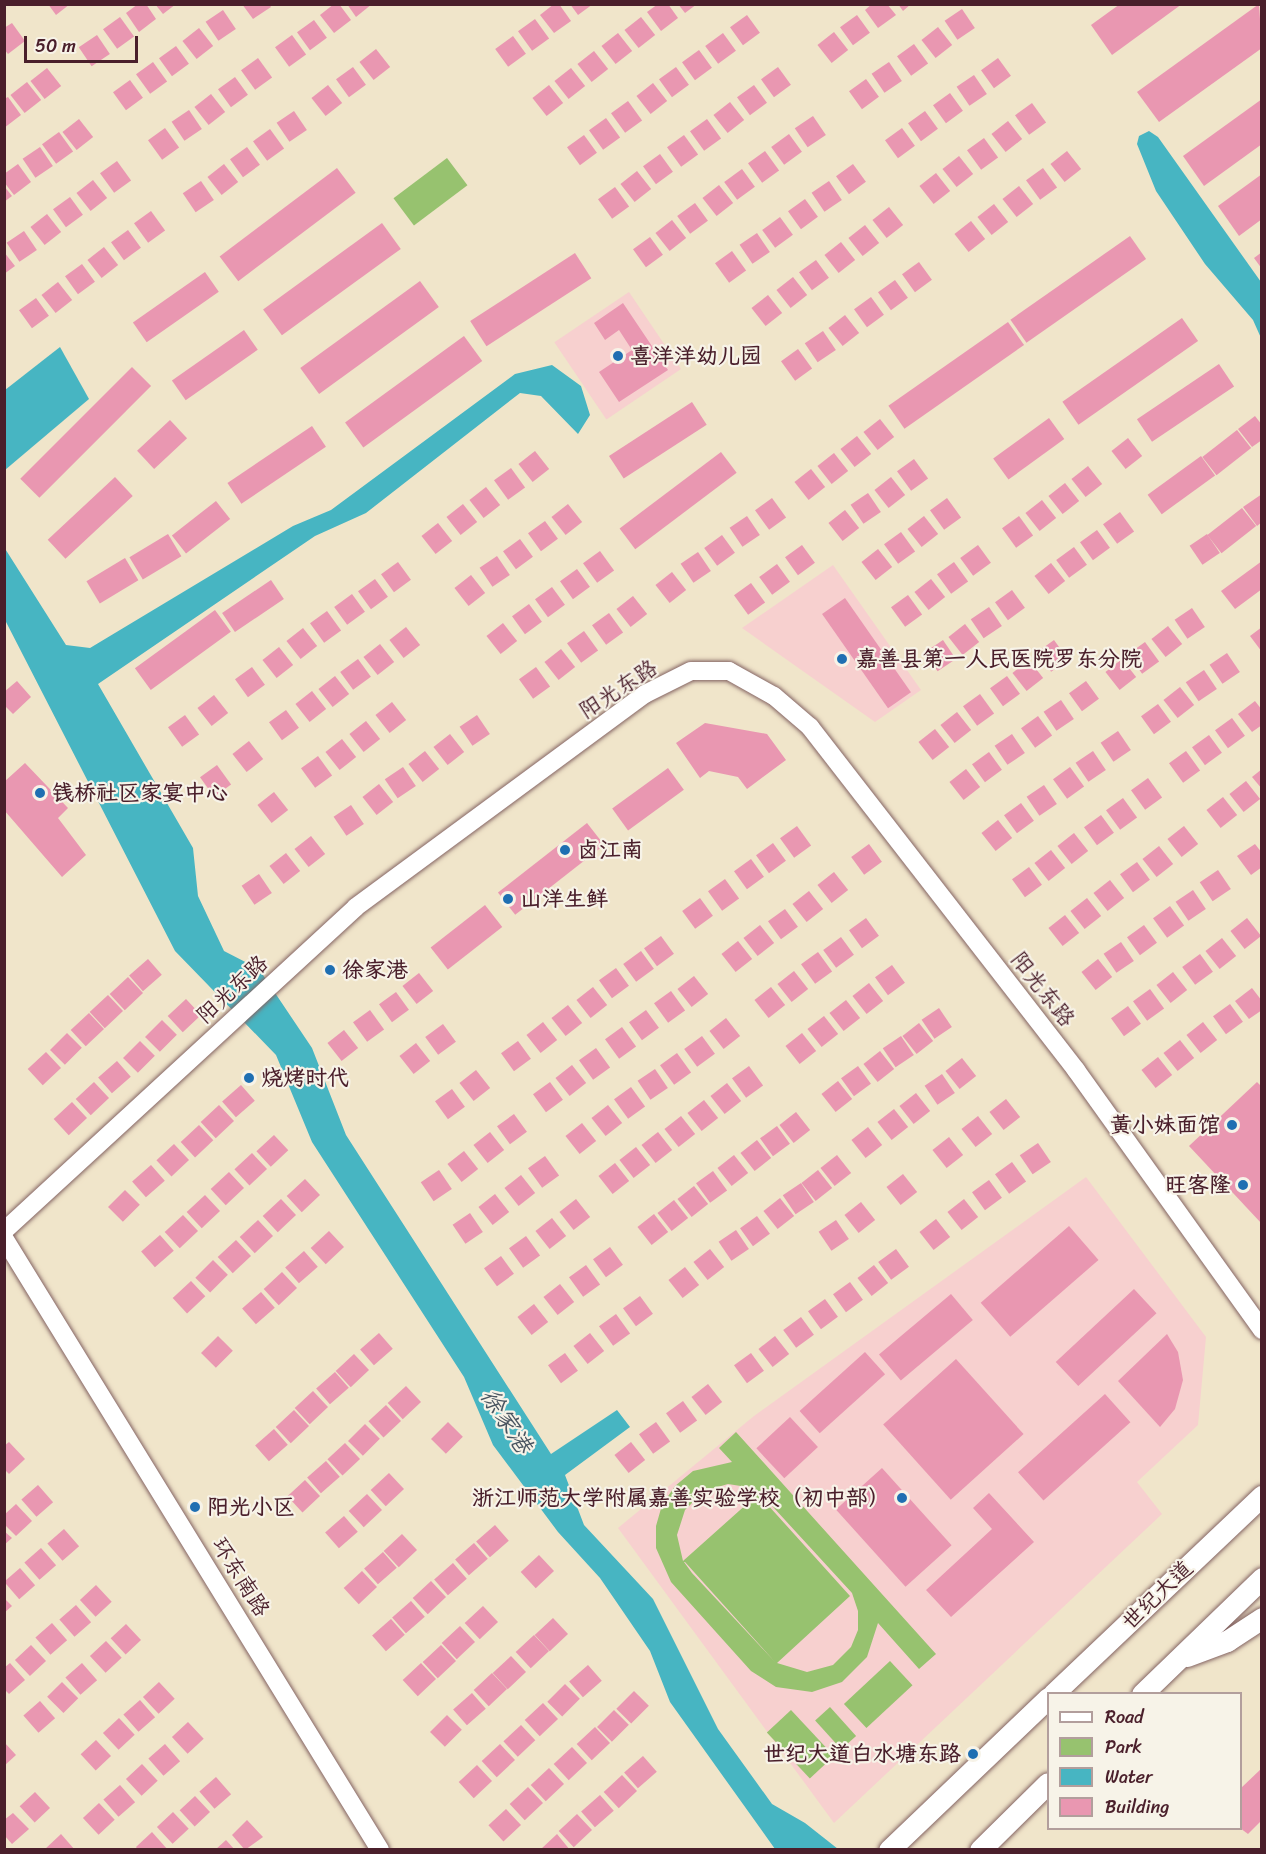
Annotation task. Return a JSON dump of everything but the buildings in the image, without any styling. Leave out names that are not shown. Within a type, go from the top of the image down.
[{"type":"main road","points":[[1243,1513],[1262,1481]]},
{"type":"main road","name":"世纪大道","points":[[1055,1692],[1262,1496]]},
{"type":"main road","points":[[1144,1692],[1262,1578]]},
{"type":"main road","points":[[1178,1659],[1227,1641],[1262,1618]]},
{"type":"main road","points":[[889,1850],[1047,1699]]},
{"type":"main road","points":[[980,1850],[1047,1784]]},
{"type":"street","name":"阳光东路","points":[[4,1231],[356,907],[645,694],[691,672],[729,671],[774,696],[810,727],[1076,1070],[1262,1330]]},
{"type":"street","name":"环东南路","points":[[4,1238],[380,1850]]},
{"type":"shaded area","name":"喜洋洋幼儿园","points":[[629,292],[681,369],[606,419],[554,342]]},
{"type":"shaded area","name":"嘉善县第一人民医院罗东分院","points":[[833,565],[921,690],[875,722],[742,628]]},
{"type":"shaded area","name":"浙江师范大学附属嘉善实验学校（初中部）","points":[[1086,1177],[1206,1337],[1198,1425],[1137,1482],[1162,1514],[834,1823],[618,1528],[754,1416]]},
{"type":"green space","points":[[447,158],[467,185],[414,225],[393,198]]},
{"type":"green space","points":[[736,1432],[936,1654],[919,1669],[878,1623],[867,1657],[842,1682],[812,1692],[776,1687],[751,1671],[671,1582],[656,1548],[656,1526],[662,1505],[675,1486],[693,1471],[732,1462],[719,1448]],"holes":[[[728,1484],[747,1487],[763,1496],[852,1593],[858,1611],[858,1630],[851,1647],[833,1665],[807,1672],[777,1663],[850,1596],[758,1494],[683,1561],[677,1535],[685,1510],[704,1491]],[[685,1562],[775,1662],[692,1573]]]},
{"type":"green space","points":[[890,1661],[913,1685],[866,1728],[844,1704]]},
{"type":"green space","points":[[830,1707],[856,1736],[841,1749],[815,1720]]},
{"type":"green space","points":[[791,1710],[834,1756],[810,1779],[767,1733]]},
{"type":"water","points":[[1149,131],[1158,137],[1261,282],[1261,338],[1253,320],[1205,264],[1156,191],[1137,144],[1139,136]]},
{"type":"water","points":[[60,347],[89,399],[5,470],[5,390]]},
{"type":"water","points":[[552,365],[581,386],[590,415],[578,434],[541,396],[520,393],[366,513],[315,536],[98,684],[193,848],[198,896],[224,951],[259,969],[312,1048],[346,1135],[551,1454],[617,1410],[630,1427],[565,1475],[584,1525],[653,1599],[718,1729],[772,1804],[805,1823],[838,1849],[775,1849],[670,1702],[650,1651],[600,1578],[558,1532],[493,1445],[464,1377],[312,1142],[276,1055],[175,951],[5,620],[4,547],[66,645],[90,648],[293,526],[331,510],[515,374]]},
{"type":"place","name":"喜洋洋幼儿园","points":[[618,356]]},
{"type":"place","name":"嘉善县第一人民医院罗东分院","points":[[842,659]]},
{"type":"place","name":"钱桥社区家宴中心","points":[[40,793]]},
{"type":"place","name":"卤江南","points":[[565,850]]},
{"type":"place","name":"山洋生鲜","points":[[508,899]]},
{"type":"place","name":"徐家港","points":[[330,970]]},
{"type":"place","name":"烧烤时代","points":[[249,1078]]},
{"type":"place","name":"黄小妹面馆","points":[[1232,1125]]},
{"type":"place","name":"旺客隆","points":[[1243,1185]]},
{"type":"place","name":"浙江师范大学附属嘉善实验学校（初中部）","points":[[902,1498]]},
{"type":"place","name":"阳光小区","points":[[195,1507]]},
{"type":"place","name":"世纪大道白水塘东路","points":[[973,1754]]}]
